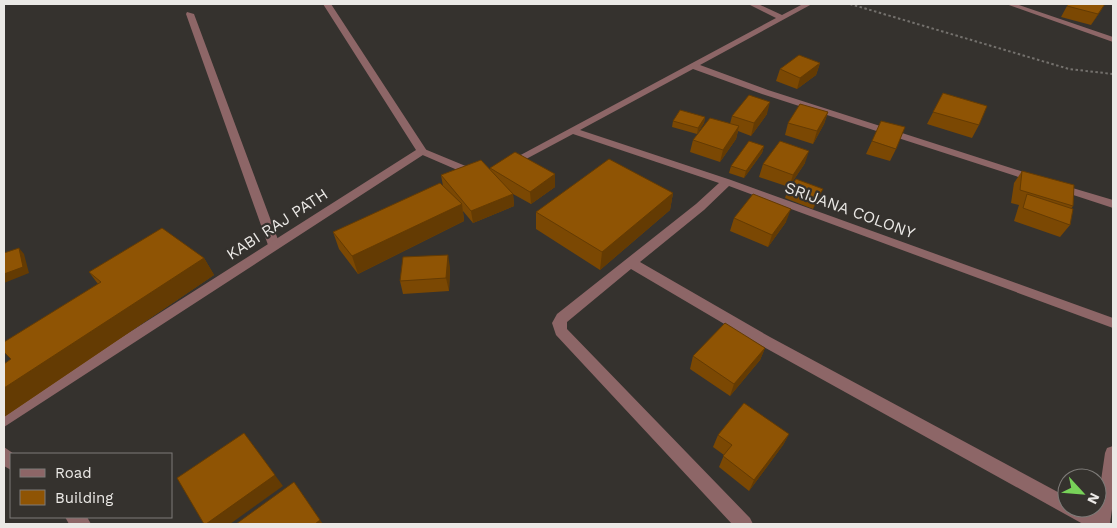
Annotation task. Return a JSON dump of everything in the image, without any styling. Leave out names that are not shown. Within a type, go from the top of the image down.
[{"type":"street","points":[[327,4],[422,151],[466,170],[484,171]]},
{"type":"street","points":[[752,4],[783,18]]},
{"type":"street","points":[[500,167],[574,131],[808,4]]},
{"type":"street","points":[[1010,4],[1113,40]]},
{"type":"street","points":[[190,14],[274,245]]},
{"type":"street","points":[[693,66],[765,92],[1113,204]]},
{"type":"street","name":"SRIJANA COLONY","points":[[574,131],[727,182],[1113,323]]},
{"type":"street","name":"KABI RAJ PATH","points":[[4,420],[422,151]]},
{"type":"street","points":[[727,182],[562,318],[559,323],[561,331],[745,524]]},
{"type":"street","points":[[631,263],[765,341],[1057,500]]},
{"type":"street","points":[[1090,518],[1101,524],[1113,453]]},
{"type":"path","points":[[850,4],[1069,69],[1113,74]]},
{"type":"building","points":[[1069,4],[1105,4],[1098,14],[1067,6]]},
{"type":"building","points":[[799,55],[820,63],[800,78],[780,69]]},
{"type":"building","points":[[943,93],[987,106],[979,125],[933,112]]},
{"type":"building","points":[[749,95],[770,102],[754,123],[732,116]]},
{"type":"building","points":[[800,104],[828,112],[817,131],[788,123]]},
{"type":"building","points":[[680,110],[705,117],[698,128],[673,121]]},
{"type":"building","points":[[710,118],[739,126],[723,150],[693,140]]},
{"type":"building","points":[[881,121],[905,127],[896,149],[872,141]]},
{"type":"building","points":[[749,141],[764,146],[746,171],[731,166]]},
{"type":"building","points":[[780,141],[809,151],[793,175],[763,164]]},
{"type":"building","points":[[515,152],[555,174],[530,192],[490,168]]},
{"type":"building","points":[[609,159],[673,193],[602,252],[536,212]]},
{"type":"building","points":[[481,160],[513,194],[471,211],[441,175]]},
{"type":"building","points":[[1022,171],[1074,185],[1073,206],[1020,190]]},
{"type":"building","points":[[796,179],[823,189],[815,202],[787,192]]},
{"type":"building","points":[[440,183],[462,204],[352,256],[333,232]]},
{"type":"building","points":[[753,194],[791,209],[772,235],[734,218]]},
{"type":"building","points":[[1027,194],[1073,209],[1070,225],[1023,208]]},
{"type":"building","points":[[162,228],[204,258],[4,388],[4,364],[11,359],[4,352],[4,342],[101,282],[89,272]]},
{"type":"building","points":[[19,248],[23,267],[4,274],[4,253]]},
{"type":"building","points":[[448,255],[446,278],[400,281],[403,257]]},
{"type":"building","points":[[725,323],[765,348],[734,384],[693,356]]},
{"type":"building","points":[[744,403],[789,434],[754,480],[723,456],[732,445],[718,435]]},
{"type":"building","points":[[244,433],[275,475],[204,524],[177,478]]},
{"type":"building","points":[[294,482],[320,520],[315,524],[236,524]]}]
